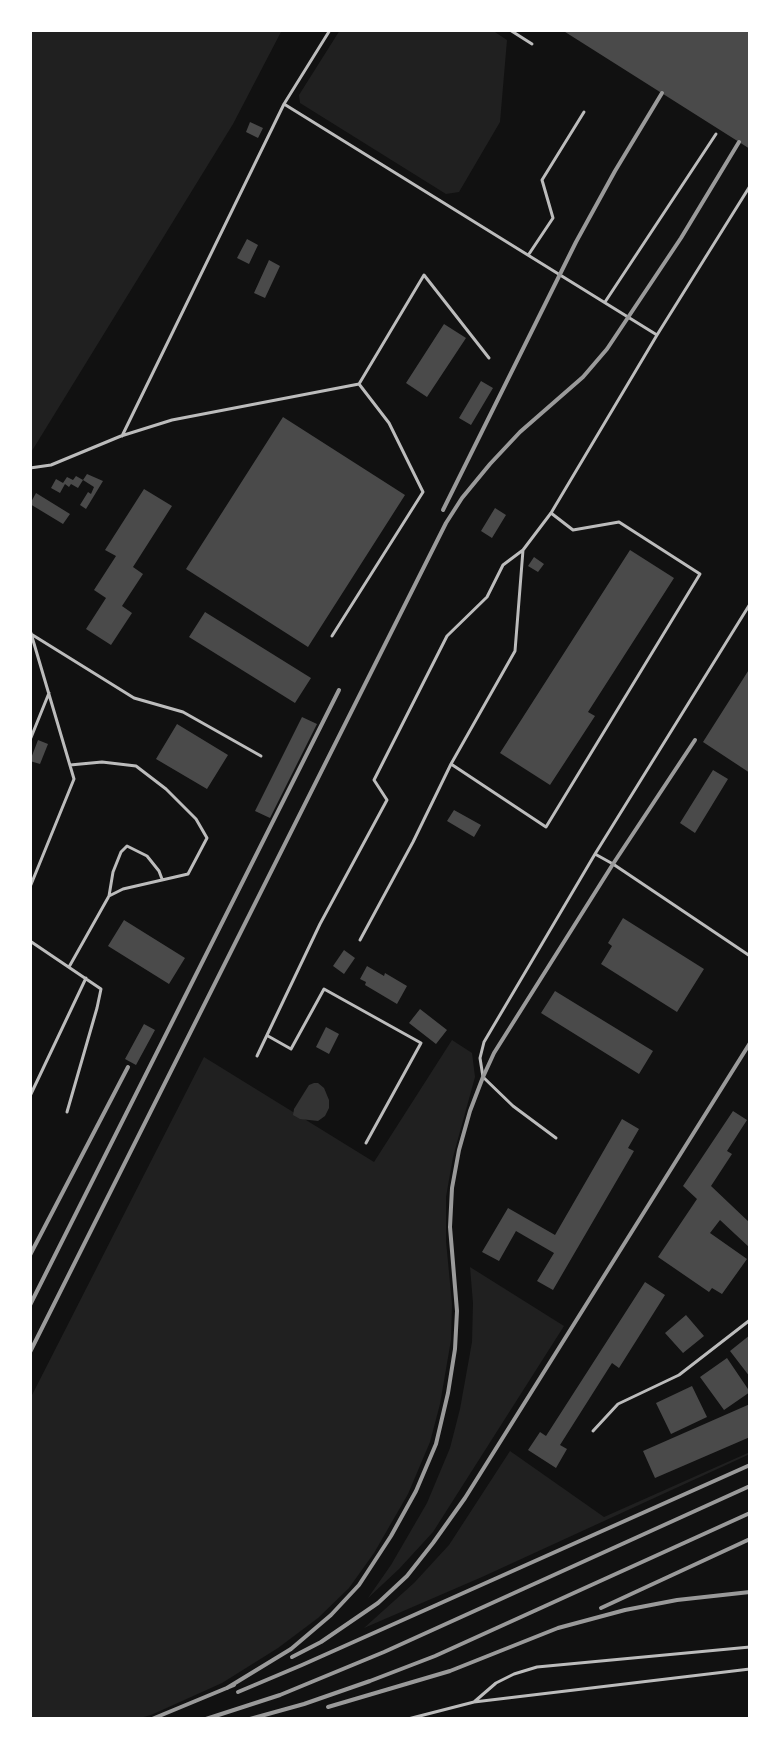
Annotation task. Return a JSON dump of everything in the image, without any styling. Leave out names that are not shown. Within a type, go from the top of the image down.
[{"type":"lane","points":[[121,436],[284,104],[330,30]]},
{"type":"lane","points":[[510,30],[532,44]]},
{"type":"lane","points":[[284,104],[657,335]]},
{"type":"lane","points":[[529,254],[553,218],[542,180],[584,112]]},
{"type":"lane","points":[[605,302],[716,134]]},
{"type":"lane","points":[[257,1056],[320,924],[387,800],[374,780],[447,636],[487,597],[503,565],[523,550],[551,513],[750,186]]},
{"type":"lane","points":[[30,468],[51,465],[121,436],[172,420],[359,384],[424,275],[489,358]]},
{"type":"lane","points":[[332,636],[423,492],[389,423],[359,384]]},
{"type":"lane","points":[[451,764],[546,827],[700,574],[619,522],[573,530],[551,513]]},
{"type":"lane","points":[[360,940],[451,764],[515,651],[523,550]]},
{"type":"lane","points":[[556,1138],[513,1106],[483,1077],[480,1058],[484,1042],[595,854],[750,604]]},
{"type":"lane","points":[[30,887],[74,779],[31,632]]},
{"type":"lane","points":[[31,632],[134,698],[183,712],[261,756]]},
{"type":"lane","points":[[30,740],[49,693]]},
{"type":"lane","points":[[70,765],[102,762],[136,766],[166,789],[196,819],[207,838],[188,874],[123,889],[109,896]]},
{"type":"lane","points":[[69,967],[109,896],[113,872],[121,852],[127,846],[147,856],[162,880]]},
{"type":"lane","points":[[595,854],[750,956]]},
{"type":"lane","points":[[30,941],[101,989],[67,1112]]},
{"type":"lane","points":[[30,1096],[86,978]]},
{"type":"lane","points":[[268,1036],[291,1049],[324,989],[421,1043],[366,1143]]},
{"type":"lane","points":[[593,1431],[618,1404],[679,1375],[750,1320]]},
{"type":"lane","points":[[474,1702],[496,1683],[537,1667],[750,1647]]},
{"type":"lane","points":[[408,1719],[474,1702],[750,1669]]},
{"type":"shaded area","points":[[30,30],[282,30],[233,124],[30,454]]},
{"type":"shaded area","points":[[340,30],[492,30],[507,40],[500,122],[459,192],[446,194],[300,103],[299,95]]},
{"type":"shaded area","points":[[452,1040],[472,1053],[475,1077],[453,1157],[446,1197],[451,1340],[430,1442],[408,1494],[374,1553],[349,1588],[318,1618],[278,1648],[222,1683],[136,1719],[30,1719],[30,1399],[204,1057],[374,1162]]},
{"type":"shaded area","points":[[314,1083],[324,1088],[329,1108],[318,1121],[300,1119],[293,1115],[294,1109],[309,1085]]},
{"type":"shaded area","points":[[470,1267],[564,1326],[433,1532],[368,1598],[427,1503],[450,1448],[472,1342]]},
{"type":"shaded area","points":[[510,1451],[604,1517],[750,1454],[364,1628],[414,1583],[449,1545]]},
{"type":"building","points":[[562,30],[750,30],[750,149],[739,142]]},
{"type":"building","points":[[250,122],[263,128],[258,138],[246,132]]},
{"type":"building","points":[[247,239],[258,245],[249,264],[237,258]]},
{"type":"building","points":[[269,260],[280,266],[265,298],[254,293]]},
{"type":"building","points":[[444,324],[466,338],[427,397],[406,383]]},
{"type":"building","points":[[481,381],[493,388],[471,425],[459,418]]},
{"type":"building","points":[[283,417],[405,495],[308,647],[186,569]]},
{"type":"building","points":[[87,474],[103,481],[86,509],[80,505],[94,487],[83,480]]},
{"type":"building","points":[[76,476],[83,480],[78,488],[65,484],[60,493],[51,488],[56,479],[63,483],[67,477],[73,480]]},
{"type":"building","points":[[144,489],[172,506],[133,567],[143,574],[122,606],[132,613],[111,645],[86,629],[106,598],[94,590],[116,556],[105,550]]},
{"type":"building","points":[[36,493],[70,514],[63,524],[30,504]]},
{"type":"building","points":[[495,508],[506,515],[492,538],[481,531]]},
{"type":"building","points":[[630,550],[674,578],[588,712],[595,716],[550,785],[500,753]]},
{"type":"building","points":[[534,557],[544,564],[538,572],[528,566]]},
{"type":"building","points":[[205,612],[311,678],[295,703],[189,637]]},
{"type":"building","points":[[750,668],[750,773],[703,742]]},
{"type":"building","points":[[302,717],[317,724],[270,818],[255,811]]},
{"type":"building","points":[[177,724],[228,755],[207,789],[156,759]]},
{"type":"building","points":[[38,740],[48,744],[40,764],[30,761]]},
{"type":"building","points":[[713,770],[728,779],[695,833],[680,823]]},
{"type":"building","points":[[454,810],[481,825],[474,837],[447,821]]},
{"type":"building","points":[[623,918],[704,969],[677,1012],[601,964],[612,946],[608,943]]},
{"type":"building","points":[[124,920],[185,958],[169,984],[108,946]]},
{"type":"building","points":[[344,950],[355,958],[344,974],[333,966]]},
{"type":"building","points":[[367,966],[407,986],[397,1004],[360,979]]},
{"type":"building","points":[[555,991],[653,1051],[639,1074],[541,1013]]},
{"type":"building","points":[[420,1009],[447,1030],[436,1044],[409,1023]]},
{"type":"building","points":[[144,1024],[155,1030],[136,1065],[125,1059]]},
{"type":"building","points":[[326,1027],[339,1034],[329,1054],[316,1047]]},
{"type":"building","points":[[733,1111],[747,1120],[727,1151],[732,1154],[711,1186],[750,1223],[750,1248],[720,1220],[710,1233],[747,1259],[722,1294],[712,1288],[709,1292],[658,1257],[697,1199],[683,1186]]},
{"type":"building","points":[[622,1119],[639,1129],[628,1148],[634,1151],[553,1290],[537,1281],[554,1253],[516,1231],[499,1261],[482,1252],[508,1208],[555,1235]]},
{"type":"building","points":[[645,1282],[665,1295],[619,1368],[612,1363],[560,1445],[567,1449],[556,1468],[528,1450],[540,1432],[546,1436]]},
{"type":"building","points":[[686,1315],[704,1336],[683,1353],[665,1333]]},
{"type":"building","points":[[750,1335],[750,1377],[730,1351]]},
{"type":"building","points":[[727,1358],[750,1392],[724,1410],[700,1377]]},
{"type":"building","points":[[692,1386],[707,1417],[671,1434],[656,1403]]},
{"type":"building","points":[[750,1404],[750,1437],[655,1478],[643,1451]]},
{"type":"railway","points":[[443,510],[576,242],[662,93]]},
{"type":"railway","points":[[30,1352],[446,523],[490,464],[520,432],[583,377],[607,349],[681,238],[739,142]]},
{"type":"railway","points":[[30,1305],[339,690]]},
{"type":"railway","points":[[227,1688],[291,1649],[331,1615],[359,1585],[416,1491],[436,1444],[455,1349],[457,1311],[450,1227],[452,1188],[470,1111],[494,1053],[695,740]]},
{"type":"railway","points":[[292,1657],[321,1642],[378,1603],[407,1576],[433,1543],[465,1498],[750,1043]]},
{"type":"railway","points":[[30,1255],[128,1067]]},
{"type":"railway","points":[[238,1692],[750,1465]]},
{"type":"railway","points":[[206,1719],[280,1695],[384,1652],[750,1486]]},
{"type":"railway","points":[[250,1719],[304,1704],[435,1656],[750,1513]]},
{"type":"railway","points":[[601,1608],[750,1539]]},
{"type":"railway","points":[[328,1707],[450,1671],[558,1628],[677,1600],[750,1592]]},
{"type":"railway","points":[[152,1719],[234,1685]]}]
